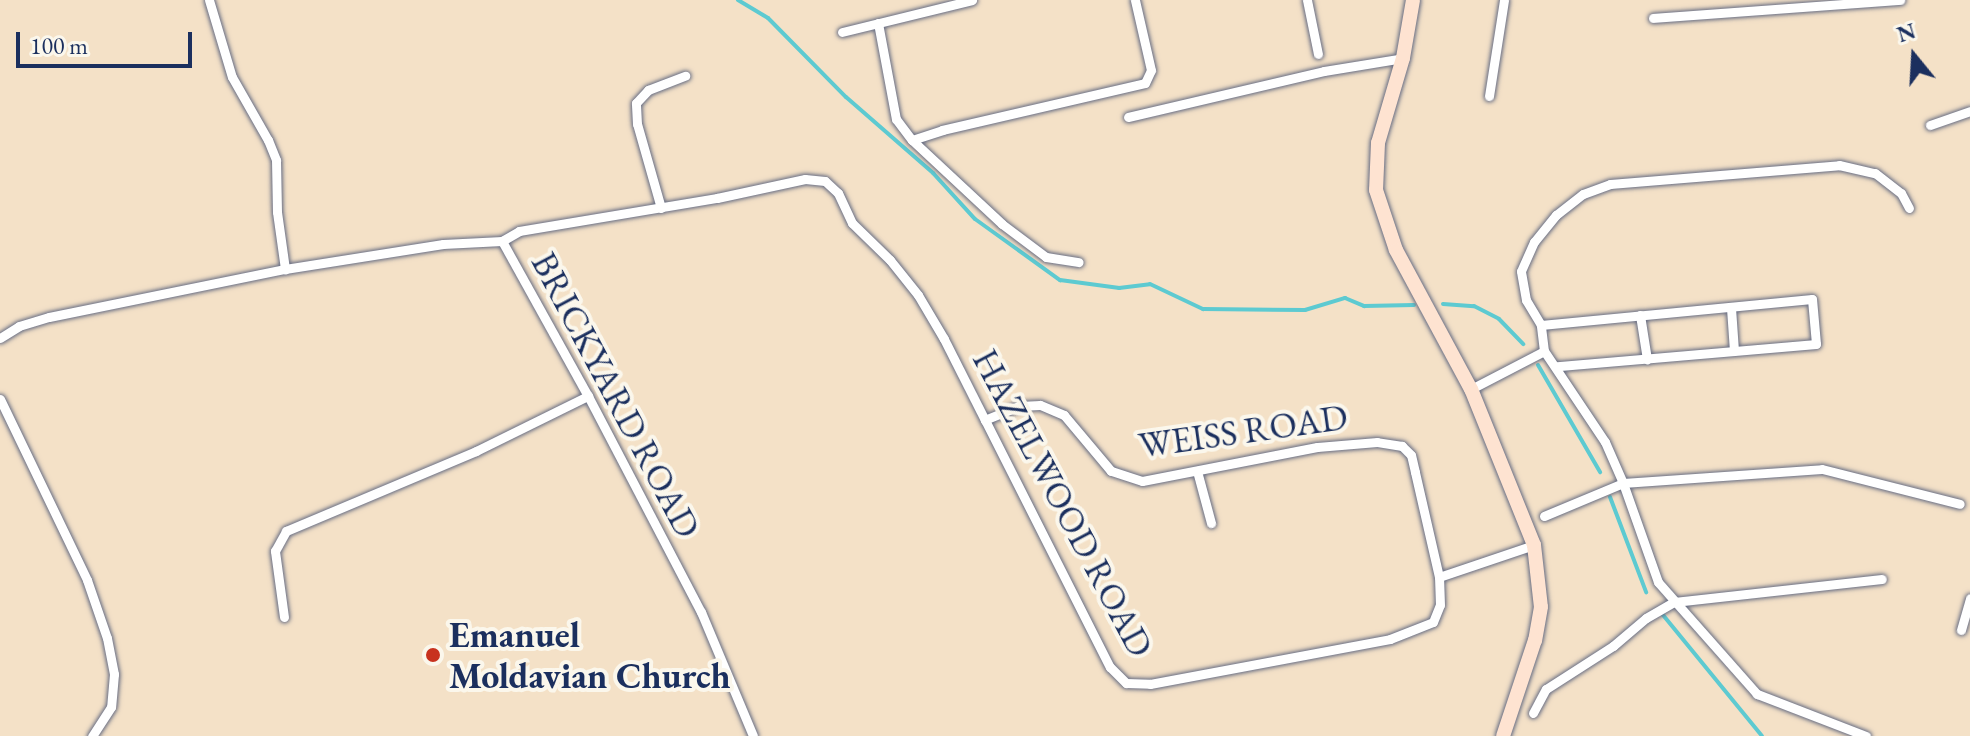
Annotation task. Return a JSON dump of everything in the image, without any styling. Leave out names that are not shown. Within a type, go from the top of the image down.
[{"type":"street","points":[[209,0],[232,77],[276,160],[277,212],[285,269]]},
{"type":"street","points":[[842,32],[972,0]]},
{"type":"street","points":[[912,140],[942,130],[1145,83],[1151,70],[1135,0]]},
{"type":"street","points":[[1307,0],[1318,54]]},
{"type":"street","points":[[1413,0],[1403,58],[1378,143],[1376,190],[1396,250],[1471,389],[1534,545],[1541,607],[1535,640],[1503,736]]},
{"type":"street","points":[[1489,96],[1504,0]]},
{"type":"street","points":[[1653,18],[1900,0]]},
{"type":"street","points":[[878,23],[896,119],[912,140],[1002,224],[1046,257],[1079,262]]},
{"type":"street","points":[[1128,117],[1324,71],[1403,58]]},
{"type":"street","points":[[661,208],[637,124],[636,103],[648,90],[685,76]]},
{"type":"street","points":[[1930,125],[1970,111]]},
{"type":"street","points":[[1866,736],[1757,694],[1658,582],[1605,442],[1557,366],[1544,351],[1541,325],[1526,300],[1521,271],[1534,242],[1556,215],[1583,194],[1610,184],[1839,165],[1875,173],[1901,193],[1909,208]]},
{"type":"street","name":"HAZELWOOD ROAD","points":[[502,241],[519,231],[661,208],[805,179],[825,181],[838,193],[852,223],[890,260],[918,295],[1110,667],[1126,683],[1150,684],[1390,639],[1433,622],[1440,605],[1439,577]]},
{"type":"street","name":"BRICKYARD ROAD","points":[[0,338],[19,326],[49,317],[285,269],[443,244],[502,241],[588,396],[701,612],[753,736]]},
{"type":"street","points":[[1541,325],[1812,299],[1816,344],[1557,366]]},
{"type":"street","points":[[1731,308],[1734,351]]},
{"type":"street","points":[[1640,315],[1647,359]]},
{"type":"street","points":[[1471,389],[1544,351]]},
{"type":"street","points":[[284,617],[275,551],[286,531],[476,451],[588,396]]},
{"type":"street","points":[[0,399],[87,580],[107,638],[114,674],[111,707],[92,736]]},
{"type":"street","name":"WEISS ROAD","points":[[985,420],[1019,406],[1040,405],[1064,415],[1111,471],[1142,481],[1317,447],[1377,442],[1402,446],[1411,455],[1439,577]]},
{"type":"street","points":[[1544,516],[1623,483],[1822,469],[1960,504]]},
{"type":"street","points":[[1197,471],[1211,523]]},
{"type":"street","points":[[1439,577],[1534,545]]},
{"type":"street","points":[[1533,713],[1546,689],[1613,646],[1646,618],[1674,602],[1882,579]]},
{"type":"street","points":[[1961,630],[1970,598]]},
{"type":"waterway","points":[[738,0],[768,18],[846,97],[933,173],[975,219],[1060,280],[1119,288],[1150,284],[1203,309],[1305,310],[1345,298],[1364,306],[1414,305]]},
{"type":"waterway","points":[[1443,304],[1474,306],[1499,319],[1523,344]]},
{"type":"waterway","points":[[1538,365],[1600,472]]},
{"type":"waterway","points":[[1610,497],[1646,592]]},
{"type":"waterway","points":[[1663,615],[1762,736]]},
{"type":"place","name":"Emanuel Moldavian Church","points":[[433,655]]}]
